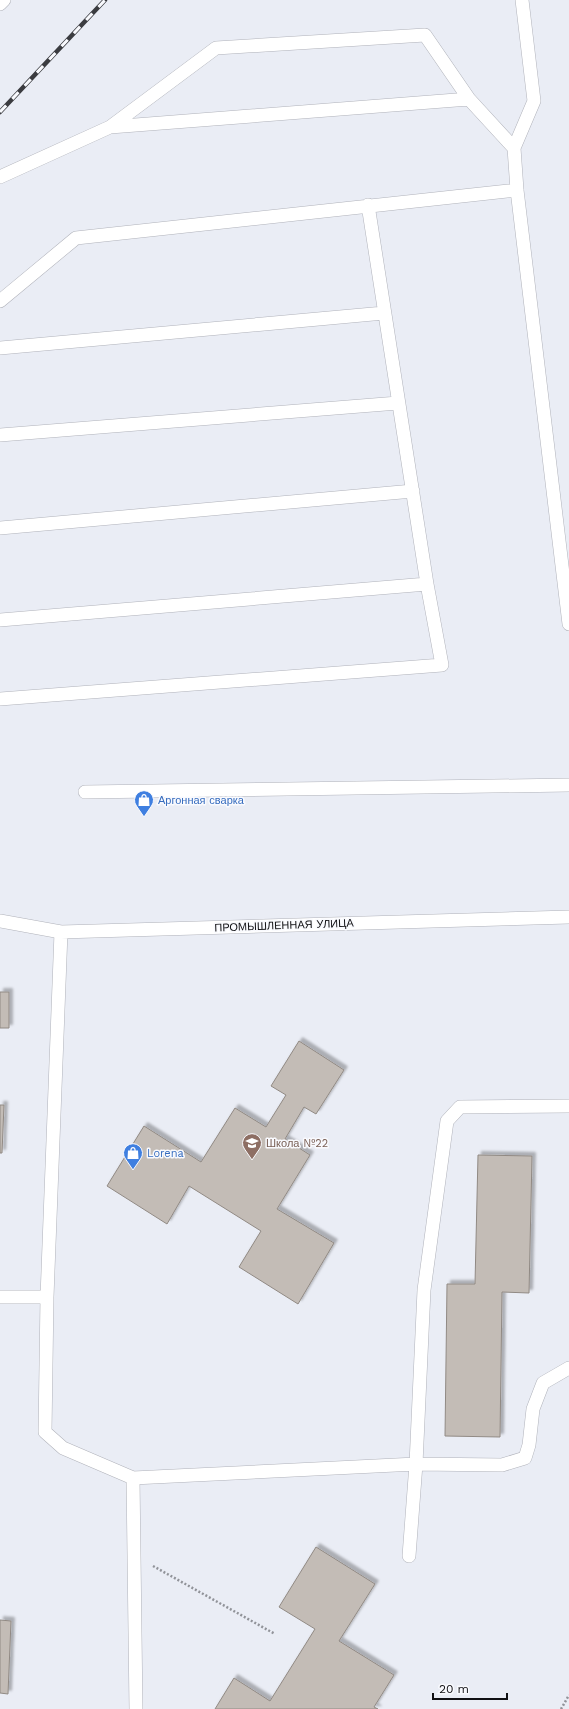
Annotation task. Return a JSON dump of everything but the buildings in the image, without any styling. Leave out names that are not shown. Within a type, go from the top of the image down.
[{"type":"lane","points":[[0,4],[4,0]]},
{"type":"lane","points":[[522,0],[534,101],[514,148],[517,190],[569,624]]},
{"type":"lane","points":[[0,177],[110,127],[216,48],[425,35],[469,99],[514,148]]},
{"type":"lane","points":[[110,127],[469,99]]},
{"type":"lane","points":[[0,301],[76,238],[517,190]]},
{"type":"lane","points":[[0,699],[442,665],[427,584],[368,206]]},
{"type":"lane","points":[[0,348],[384,313]]},
{"type":"lane","points":[[0,435],[398,403]]},
{"type":"lane","points":[[0,528],[413,491]]},
{"type":"lane","points":[[0,620],[427,584]]},
{"type":"lane","points":[[85,792],[569,785]]},
{"type":"lane","name":"ПРОМЫШЛЕННАЯ УЛИЦА","points":[[0,921],[61,932],[569,917]]},
{"type":"lane","points":[[61,932],[47,1297],[45,1432],[63,1448],[133,1478],[416,1464],[502,1465],[525,1458],[529,1445],[532,1409],[544,1383],[569,1368]]},
{"type":"lane","points":[[409,1556],[416,1464],[424,1290],[447,1121],[460,1107],[569,1106]]},
{"type":"lane","points":[[0,1297],[47,1297]]},
{"type":"lane","points":[[133,1478],[136,1709]]},
{"type":"path","points":[[134,1555],[275,1634]]},
{"type":"path","points":[[561,1709],[569,1695]]},
{"type":"railway","points":[[0,112],[105,0]]},
{"type":"place","name":"Аргонная сварка","points":[[144,817]]},
{"type":"place","name":"Школа №22","points":[[252,1160]]},
{"type":"place","name":"Lorena","points":[[133,1170]]}]
